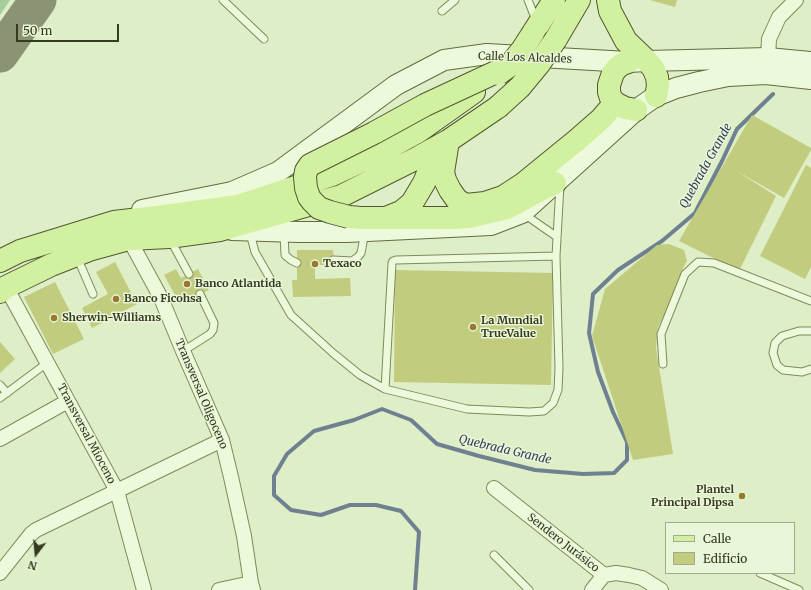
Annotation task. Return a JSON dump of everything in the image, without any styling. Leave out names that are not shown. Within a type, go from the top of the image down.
[{"type":"main road","points":[[0,261],[20,251],[114,222],[157,218],[238,206],[332,175],[381,152],[419,131],[509,66],[522,50],[554,0]]},
{"type":"main road","points":[[220,230],[340,196],[443,143],[498,107],[520,87],[539,64],[556,39],[579,0]]},
{"type":"main road","points":[[608,0],[610,12],[637,61],[653,68],[657,77],[658,86],[656,96]]},
{"type":"main road","name":"Calle Los Alcaldes","points":[[114,222],[144,209],[232,192],[278,172],[396,86],[444,60],[487,54],[637,61],[768,58],[811,62]]},
{"type":"main road","points":[[636,110],[625,108],[615,103],[609,92],[609,85],[610,79],[617,68],[637,61]]},
{"type":"main road","points":[[509,66],[425,105],[374,133],[310,165],[306,171],[305,177],[306,188],[312,202],[319,208],[357,224],[491,225],[522,213],[615,103]]},
{"type":"main road","points":[[3,289],[51,265],[89,250],[128,239],[169,237],[220,230],[347,232],[357,224],[361,218],[469,217],[507,208],[542,189],[558,171],[656,96],[684,86],[728,76],[766,74],[811,78]]},
{"type":"main road","points":[[443,143],[443,172],[450,190],[457,200],[466,205],[485,203],[503,197],[523,184],[558,171]]},
{"type":"main road","points":[[385,218],[401,212],[412,203],[424,183],[443,143]]},
{"type":"street","points":[[768,58],[769,39],[778,17],[796,0]]},
{"type":"street","name":"Transversal Oligoceno","points":[[128,239],[161,298],[222,440],[232,477],[252,586]]},
{"type":"street","name":"Transversal Mioceno","points":[[3,289],[47,363],[116,491],[144,590]]},
{"type":"street","points":[[0,439],[68,401]]},
{"type":"street","points":[[0,573],[31,534],[36,530],[222,440]]},
{"type":"street","name":"Sendero Jurásico","points":[[494,488],[604,575],[616,573],[642,578],[660,590]]},
{"type":"street","points":[[592,590],[604,575]]},
{"type":"street","points":[[218,590],[252,586]]},
{"type":"lane","points":[[223,0],[264,40]]},
{"type":"lane","points":[[442,11],[455,0]]},
{"type":"lane","points":[[528,0],[535,29]]},
{"type":"lane","points":[[249,230],[255,252],[291,315],[360,375],[385,389],[467,409],[529,412],[544,411],[553,403],[558,390],[559,368],[556,256],[558,171]]},
{"type":"lane","points":[[522,213],[557,237]]},
{"type":"lane","points":[[334,260],[352,261],[361,253],[357,224]]},
{"type":"lane","points":[[284,232],[285,255],[297,263]]},
{"type":"lane","points":[[169,237],[189,274]]},
{"type":"lane","points":[[77,255],[93,294]]},
{"type":"lane","points":[[385,389],[393,261],[556,256]]},
{"type":"lane","points":[[663,364],[661,334],[685,274],[698,262],[714,263],[811,301]]},
{"type":"lane","points":[[183,351],[210,334],[213,330],[214,323],[200,294]]},
{"type":"lane","points":[[811,331],[782,336],[775,343],[774,353],[777,365],[783,370],[802,372],[811,369]]},
{"type":"lane","points":[[0,398],[47,363]]},
{"type":"lane","points":[[0,385],[7,393]]},
{"type":"lane","points":[[494,555],[529,590]]},
{"type":"lane","points":[[762,574],[799,590]]},
{"type":"green space","points":[[0,0],[10,0],[0,15]]},
{"type":"building","points":[[650,0],[677,0],[675,7]]},
{"type":"building","points":[[752,115],[811,148],[811,150],[784,198],[735,170],[776,196],[739,271],[679,241]]},
{"type":"building","points":[[806,165],[811,168],[811,267],[805,279],[760,256]]},
{"type":"building","points":[[669,244],[684,250],[687,261],[683,268],[680,281],[658,327],[656,348],[673,454],[633,460],[592,336],[605,289],[657,245]]},
{"type":"building","points":[[297,250],[333,250],[334,265],[315,265],[315,279],[350,278],[351,296],[293,297],[292,280],[297,280]]},
{"type":"building","name":"Banco Ficohsa","points":[[115,262],[137,304],[92,328],[82,308],[108,294],[96,272]]},
{"type":"building","name":"Banco Atlantida","points":[[176,269],[181,278],[198,269],[209,290],[180,304],[164,275]]},
{"type":"building","name":"La Mundial TrueValue","points":[[395,270],[553,273],[551,385],[394,382]]},
{"type":"building","name":"Sherwin-Williams","points":[[55,282],[84,339],[53,354],[24,297]]},
{"type":"building","points":[[0,342],[15,359],[0,373]]},
{"type":"waterway","name":"Quebrada Grande","points":[[415,590],[419,532],[401,511],[376,505],[350,505],[321,515],[291,510],[274,495],[274,476],[287,454],[314,431],[354,420],[382,409],[411,420],[437,444],[479,456],[535,470],[583,474],[614,473],[627,460],[627,442],[613,412],[598,372],[589,333],[593,294],[618,270],[662,241],[695,213],[737,129],[773,94]]},
{"type":"taxiway","points":[[0,54],[38,0]]},
{"type":"place","name":"Texaco","points":[[315,264]]},
{"type":"place","name":"Banco Atlantida","points":[[187,284]]},
{"type":"place","name":"Banco Ficohsa","points":[[116,299]]},
{"type":"place","name":"Sherwin-Williams","points":[[54,318]]},
{"type":"place","name":"La Mundial TrueValue","points":[[473,327]]},
{"type":"place","name":"Plantel Principal Dipsa","points":[[742,496]]}]
